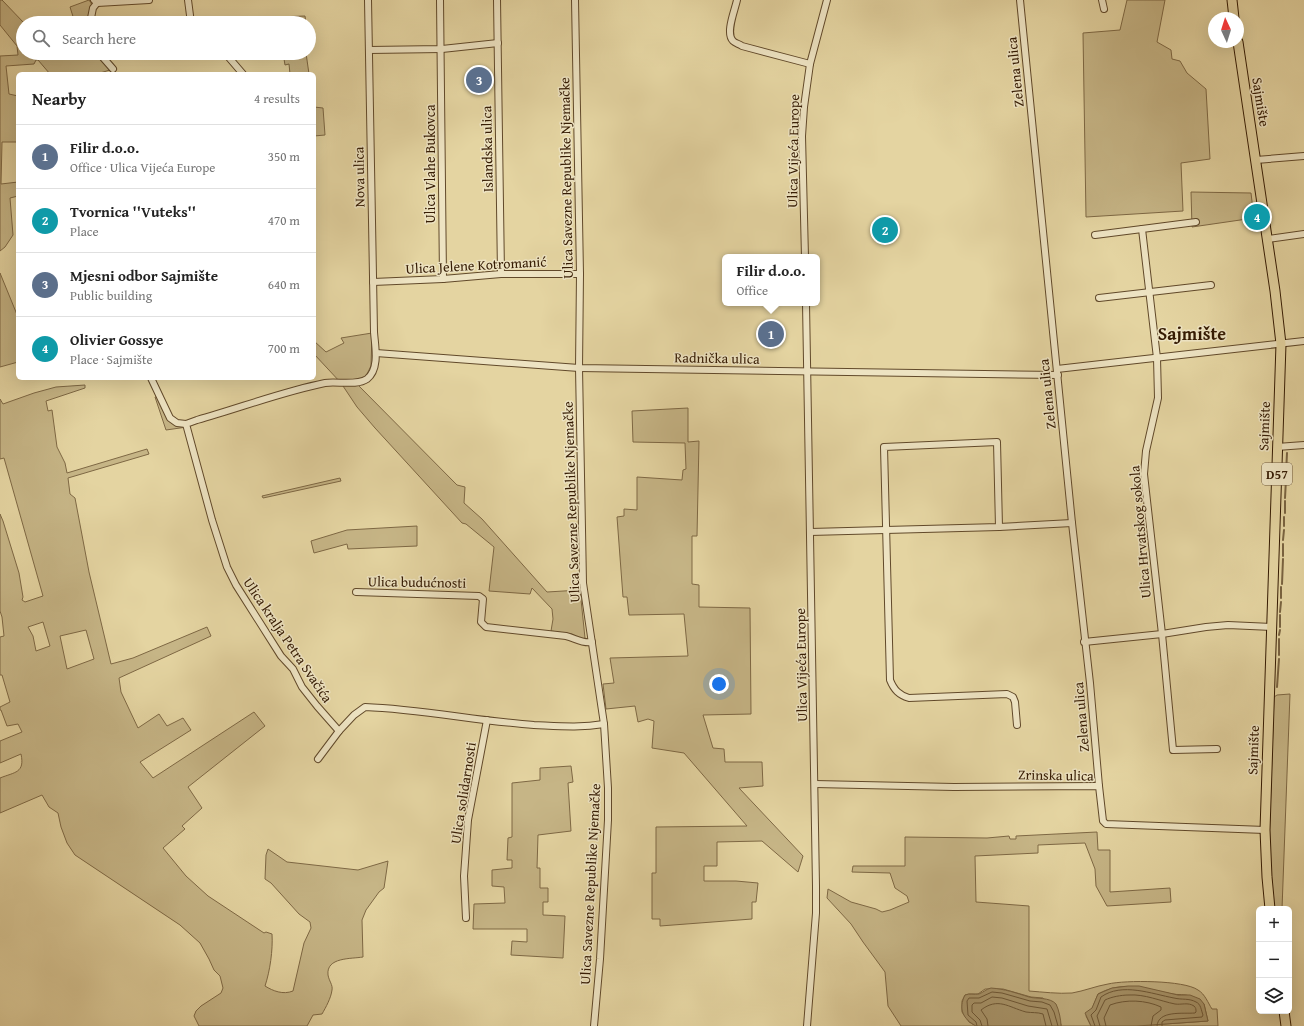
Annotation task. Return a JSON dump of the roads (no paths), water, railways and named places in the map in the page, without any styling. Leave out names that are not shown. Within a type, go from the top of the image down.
[{"type":"main road","points":[[1232,0],[1233,12]]},
{"type":"main road","name":"Sajmište","points":[[1239,48],[1268,239],[1281,344],[1265,830],[1270,906]]},
{"type":"main road","points":[[1284,1014],[1286,1026]]},
{"type":"street","points":[[90,16],[96,1],[149,0]]},
{"type":"street","points":[[188,0],[190,16]]},
{"type":"street","name":"Nova ulica","points":[[187,427],[197,420],[292,391],[326,383],[364,381],[370,375],[374,365],[376,353],[374,332],[368,0]]},
{"type":"street","name":"Ulica Vlahe Bukovca","points":[[440,0],[442,49],[443,279]]},
{"type":"street","name":"Islandska ulica","points":[[497,0],[501,274]]},
{"type":"street","name":"Ulica Savezne Republike Njemačke","points":[[576,0],[580,274],[579,368],[583,583],[604,724],[608,788],[608,820],[600,959],[594,1026]]},
{"type":"street","points":[[737,0],[729,30],[729,36],[733,42],[742,46],[810,64]]},
{"type":"street","name":"Ulica Vijeća Europe","points":[[805,254],[803,122],[810,64],[827,0]]},
{"type":"street","name":"Zelena ulica","points":[[1020,0],[1084,642],[1091,691],[1099,786]]},
{"type":"street","points":[[1102,0],[1104,9]]},
{"type":"street","points":[[369,50],[442,49],[498,43]]},
{"type":"street","points":[[105,60],[113,69]]},
{"type":"street","points":[[231,60],[241,72]]},
{"type":"street","points":[[1256,160],[1304,156]]},
{"type":"street","points":[[1095,235],[1196,222]]},
{"type":"street","name":"Ulica Hrvatskog sokola","points":[[1142,229],[1157,358],[1158,398],[1146,451],[1144,474],[1174,750],[1217,750]]},
{"type":"street","points":[[1268,239],[1304,234]]},
{"type":"street","name":"Ulica Jelene Kotromanić","points":[[373,282],[443,279],[501,274],[580,274]]},
{"type":"street","points":[[1099,298],[1211,285]]},
{"type":"street","name":"Ulica Vijeća Europe","points":[[806,306],[816,913],[806,1026]]},
{"type":"street","name":"Radnička ulica","points":[[376,353],[579,368],[807,372],[1057,372],[1157,358],[1304,341]]},
{"type":"street","points":[[152,380],[170,418],[187,427]]},
{"type":"street","name":"Ulica kralja Petra Svačića","points":[[187,427],[212,520],[227,567],[248,605],[281,656],[293,669],[302,687],[339,731]]},
{"type":"street","points":[[999,527],[996,442],[884,447],[890,680],[892,686],[897,692],[909,698],[1007,694],[1013,696],[1015,702],[1017,725]]},
{"type":"street","points":[[1277,446],[1304,445]]},
{"type":"street","points":[[810,532],[999,527],[1072,523]]},
{"type":"street","name":"Ulica budućnosti","points":[[356,592],[479,596],[483,599],[481,622],[486,627],[566,636],[581,642],[592,642]]},
{"type":"street","points":[[1084,642],[1162,634],[1206,626],[1228,625],[1272,627]]},
{"type":"street","points":[[318,759],[339,731],[354,716],[365,708],[563,727],[604,724]]},
{"type":"street","name":"Ulica solidarnosti","points":[[466,918],[464,865],[468,820],[487,720]]},
{"type":"street","name":"Zrinska ulica","points":[[815,784],[954,787],[1099,786],[1103,821],[1106,824],[1265,830]]},
{"type":"water","points":[[1139,986],[1178,995],[1190,995],[1200,999],[1204,1004],[1208,1021],[1137,1026],[1091,1026],[1085,1013],[1092,1008],[1098,994],[1112,988]]},
{"type":"water","points":[[991,988],[1006,990],[1029,997],[1050,1000],[1056,1004],[1061,1026],[976,1026],[965,1017],[963,1013],[963,1000],[965,995],[979,994]]},
{"type":"waterway","points":[[1286,474],[1287,453]]},
{"type":"waterway","points":[[1285,498],[1286,479]]},
{"type":"waterway","points":[[1285,501],[1285,513]]},
{"type":"waterway","points":[[1284,517],[1284,526]]},
{"type":"waterway","points":[[1283,540],[1284,530]]},
{"type":"waterway","points":[[1283,544],[1283,556]]},
{"type":"waterway","points":[[1282,584],[1283,559]]},
{"type":"waterway","points":[[1281,587],[1281,598]]},
{"type":"waterway","points":[[1280,612],[1281,602]]},
{"type":"waterway","points":[[1280,615],[1280,627]]},
{"type":"waterway","points":[[1279,635],[1280,630]]},
{"type":"waterway","points":[[1279,639],[1279,655]]},
{"type":"waterway","points":[[1277,687],[1279,659]]},
{"type":"place","name":"Mjesni odbor Sajmište","points":[[479,80]]},
{"type":"place","name":"Olivier Gossye","points":[[1257,217]]},
{"type":"place","name":"Tvornica ''Vuteks''","points":[[885,230]]},
{"type":"place","name":"Filir d.o.o.","points":[[771,334]]},
{"type":"district","name":"Sajmište","points":[[1192,334]]}]
